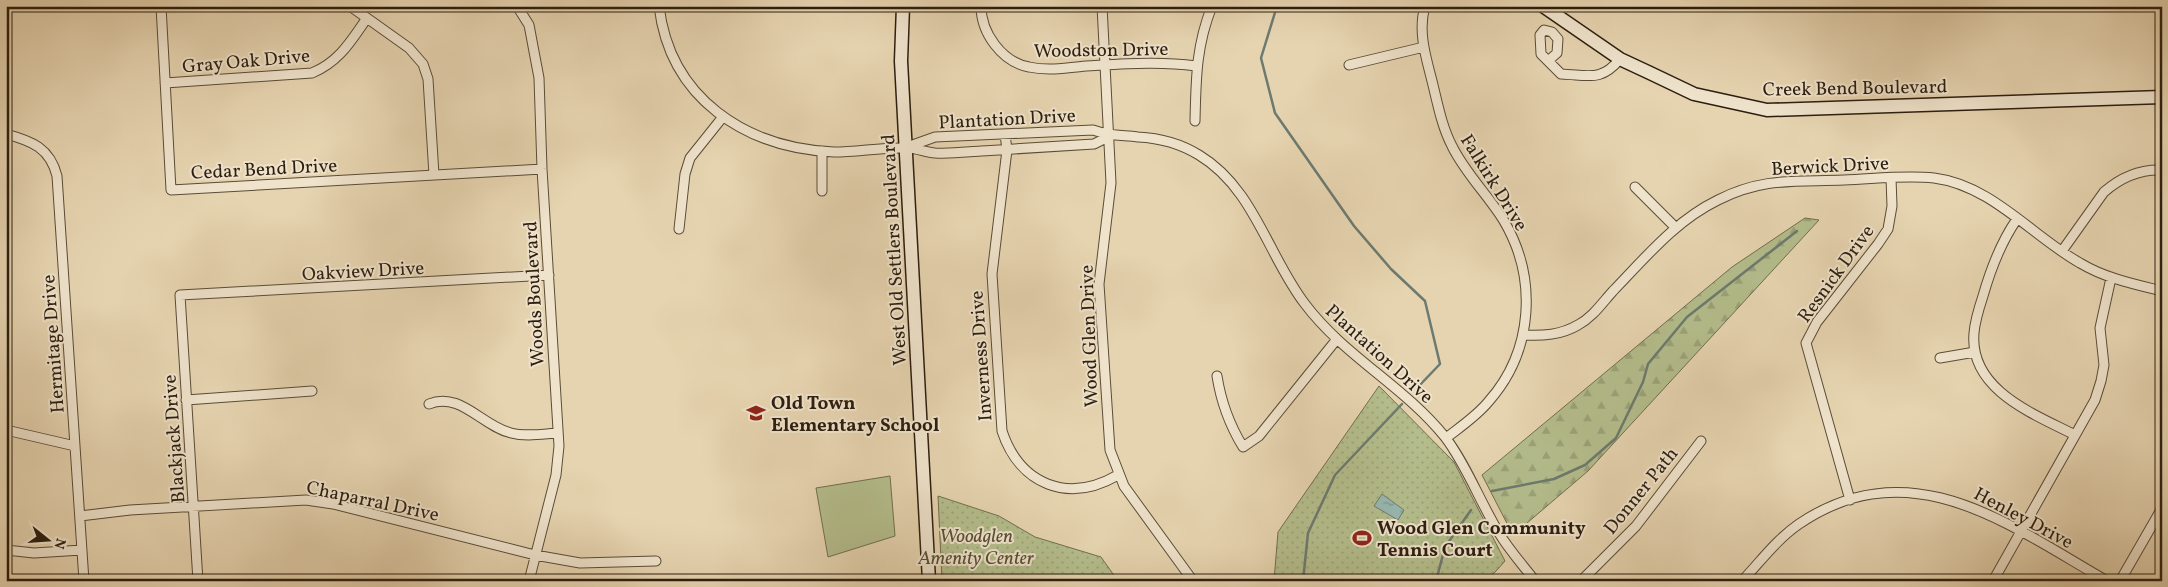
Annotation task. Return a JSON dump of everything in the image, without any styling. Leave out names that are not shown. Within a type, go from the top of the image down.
[{"type":"street","name":"Cedar Bend Drive","points":[[161,6],[171,190],[542,168]]},
{"type":"street","points":[[350,6],[409,48],[423,64],[428,80],[434,175]]},
{"type":"street","name":"Woods Boulevard","points":[[517,6],[529,25],[539,78],[542,168],[558,433],[556,475],[529,581]]},
{"type":"street","name":"Plantation Drive","points":[[659,6],[664,34],[677,66],[692,88],[722,118],[765,140],[794,148],[822,151],[907,148],[936,153],[1094,144],[1110,136]]},
{"type":"street","name":"West Old Settlers Boulevard","points":[[903,6],[901,61],[929,581]]},
{"type":"street","name":"Woodston Drive","points":[[981,6],[985,32],[1002,53],[1022,66],[1049,69],[1154,62],[1196,66]]},
{"type":"street","name":"Wood Glen Drive","points":[[1102,6],[1111,183],[1100,284],[1110,450],[1118,475],[1193,581]]},
{"type":"street","points":[[1195,121],[1196,66],[1199,41],[1212,6]]},
{"type":"street","name":"Falkirk Drive","points":[[1425,6],[1422,25],[1424,47],[1442,120],[1452,147],[1503,220],[1518,252],[1524,273],[1527,300],[1523,334],[1512,367],[1497,392],[1478,413],[1446,438]]},
{"type":"street","name":"Creek Bend Boulevard","points":[[1544,6],[1620,59],[1694,94],[1767,110],[2162,97]]},
{"type":"street","name":"Gray Oak Drive","points":[[166,83],[312,73],[328,66],[341,54],[367,18]]},
{"type":"street","points":[[1348,65],[1424,47]]},
{"type":"street","points":[[1548,61],[1561,74],[1600,75],[1610,71],[1620,59]]},
{"type":"street","points":[[679,229],[685,174],[690,158],[722,118]]},
{"type":"street","name":"Plantation Drive","points":[[907,148],[935,137],[1094,130],[1110,136],[1138,137],[1166,142],[1199,155],[1221,172],[1244,199],[1303,302],[1337,339],[1394,385],[1446,438],[1500,534],[1535,581]]},
{"type":"street","name":"Hermitage Drive","points":[[6,134],[32,141],[44,150],[52,160],[57,176],[84,581]]},
{"type":"street","name":"Inverness Drive","points":[[1005,134],[1007,150],[992,274],[1002,432],[1006,445],[1018,464],[1031,476],[1048,484],[1077,489],[1106,482],[1118,475]]},
{"type":"street","points":[[822,151],[822,190]]},
{"type":"street","points":[[2062,251],[2104,192],[2111,186],[2136,173],[2149,169],[2162,170]]},
{"type":"street","name":"Berwick Drive","points":[[1523,334],[1547,335],[1567,330],[1579,324],[1595,312],[1676,227],[1718,200],[1758,185],[1801,179],[1908,177],[1952,182],[1981,195],[2079,263],[2111,278],[2162,291]]},
{"type":"street","name":"Resnick Drive","points":[[1850,500],[1806,343],[1817,322],[1888,229],[1892,206],[1892,178]]},
{"type":"street","points":[[1634,187],[1676,227]]},
{"type":"street","points":[[2018,219],[2003,243],[1987,281],[1976,318],[1974,334],[1975,352],[1987,378],[2000,392],[2075,435]]},
{"type":"street","name":"Oakview Drive","points":[[180,295],[549,275]]},
{"type":"street","points":[[1993,581],[2094,400],[2101,381],[2104,365],[2100,328],[2111,278]]},
{"type":"street","name":"Blackjack Drive","points":[[180,295],[198,581]]},
{"type":"street","points":[[1217,376],[1221,402],[1243,447],[1260,436],[1337,339]]},
{"type":"street","points":[[1940,358],[1975,352]]},
{"type":"street","points":[[186,400],[312,390]]},
{"type":"street","points":[[429,404],[445,400],[455,402],[489,424],[512,433],[530,435],[558,433]]},
{"type":"street","points":[[6,430],[75,446]]},
{"type":"street","name":"Donner Path","points":[[1581,581],[1636,526],[1701,441]]},
{"type":"street","name":"Henley Drive","points":[[1742,581],[1784,536],[1798,525],[1816,514],[1850,500],[1882,493],[1934,495],[1978,509],[2107,581]]},
{"type":"street","name":"Chaparral Drive","points":[[80,516],[130,510],[288,500],[319,501],[536,555],[580,563],[656,561]]},
{"type":"street","points":[[2120,581],[2162,508]]},
{"type":"street","points":[[6,550],[34,553],[82,550]]},
{"type":"green space","points":[[1805,218],[1819,220],[1588,471],[1513,535],[1482,475],[1732,267]]},
{"type":"green space","points":[[1379,386],[1454,462],[1505,561],[1487,581],[1274,581],[1278,532]]},
{"type":"green space","points":[[890,476],[895,536],[828,557],[816,488]]},
{"type":"green space","name":"Woodglen Amenity Center","points":[[938,496],[999,516],[1035,537],[1101,557],[1118,581],[942,581]]},
{"type":"water","points":[[1382,494],[1404,510],[1398,520],[1374,506]]},
{"type":"waterway","points":[[1277,6],[1261,58],[1275,113],[1354,226],[1391,269],[1425,301],[1440,364],[1417,388]]},
{"type":"waterway","points":[[1492,491],[1554,479],[1585,465],[1616,438],[1643,382],[1648,364],[1687,317],[1797,231]]},
{"type":"waterway","points":[[1303,581],[1308,533],[1335,475],[1402,404]]},
{"type":"waterway","points":[[1436,581],[1445,547],[1471,510]]},
{"type":"place","name":"Old Town Elementary School","points":[[756,413]]},
{"type":"place","name":"Wood Glen Community Tennis Court","points":[[1362,538]]}]
